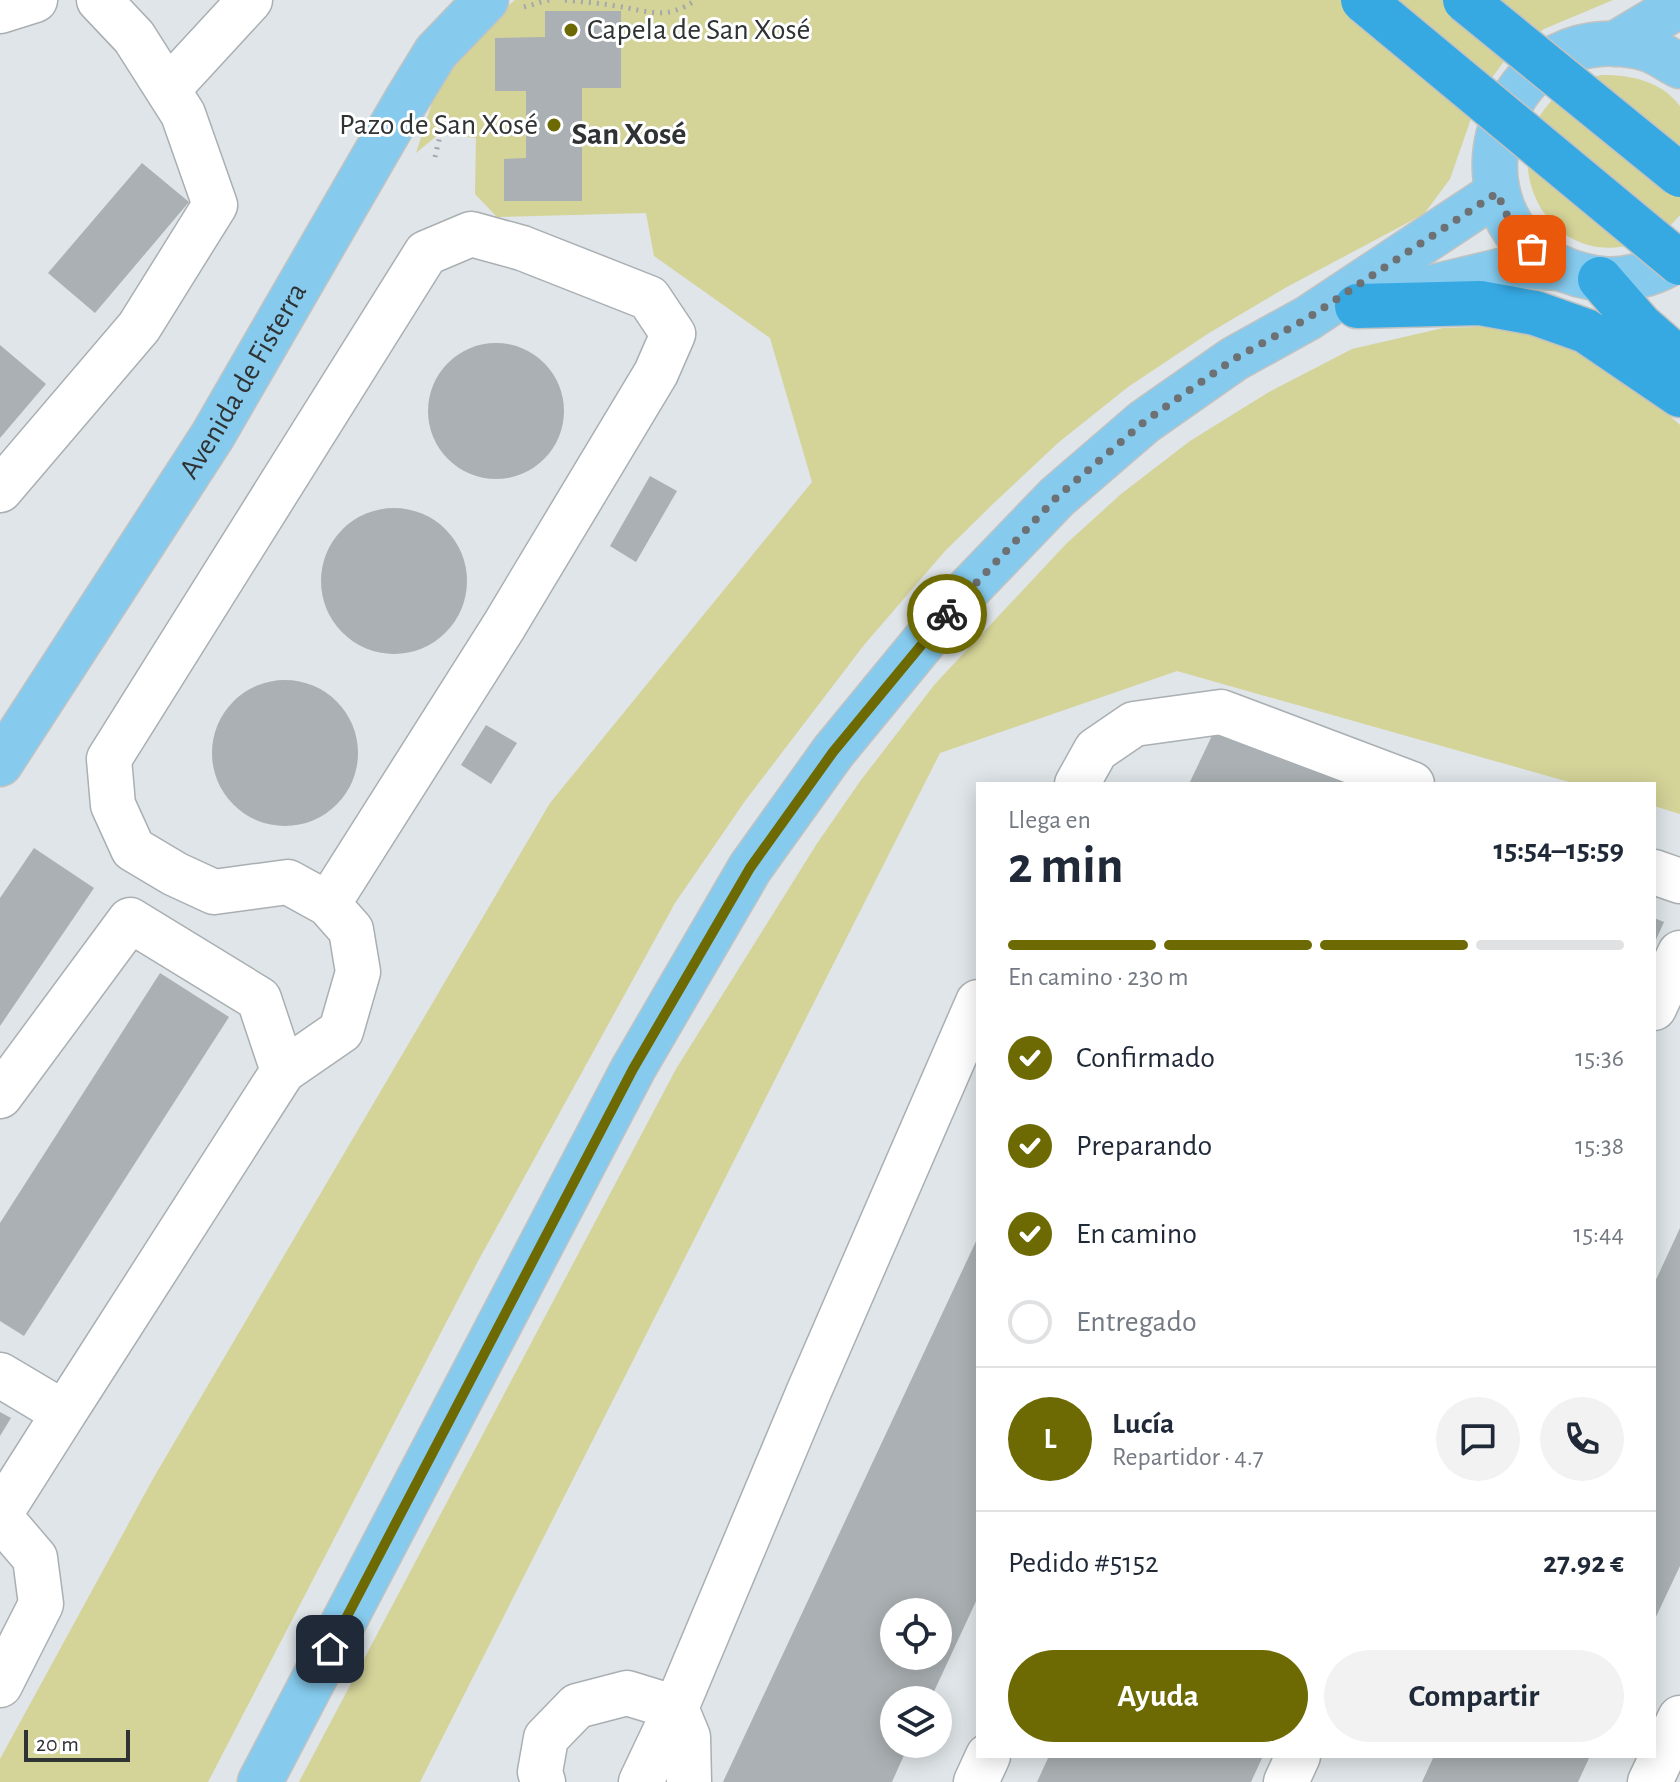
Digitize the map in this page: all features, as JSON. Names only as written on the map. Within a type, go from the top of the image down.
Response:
[{"type":"highway","points":[[1363,0],[1680,263]]},
{"type":"highway","points":[[1465,0],[1680,175]]},
{"type":"highway","points":[[1580,273],[1680,360]]},
{"type":"highway","points":[[1357,306],[1480,303],[1535,313],[1586,331],[1680,395]]},
{"type":"main road","name":"Avenida de Fisterra","points":[[0,764],[213,435],[436,52],[486,0]]},
{"type":"main road","points":[[1615,44],[1680,5]]},
{"type":"main road","points":[[1580,273],[1532,249],[1511,224],[1497,193],[1493,157],[1500,121],[1518,89],[1545,64],[1579,48],[1615,44],[1650,50],[1680,66]]},
{"type":"main road","points":[[260,1782],[633,1069],[750,868],[824,764],[957,601],[1057,497],[1156,413],[1234,359],[1308,318],[1497,193]]},
{"type":"main road","points":[[1308,318],[1521,266],[1638,276],[1673,262],[1680,256]]},
{"type":"lane","points":[[0,11],[35,0]]},
{"type":"lane","points":[[0,490],[139,327],[215,205],[183,114],[134,37],[99,0]]},
{"type":"lane","points":[[168,89],[250,0]]},
{"type":"lane","points":[[0,1685],[41,1604],[35,1558],[0,1516],[283,1071],[341,1031],[358,972],[351,930],[328,904],[288,882],[214,892],[133,849],[113,805],[109,759],[426,253],[471,234],[522,248],[649,298],[673,334],[656,373],[512,613],[328,904]]},
{"type":"lane","points":[[1078,782],[1096,750],[1134,724],[1221,712],[1407,782]]},
{"type":"lane","points":[[1656,873],[1680,881]]},
{"type":"lane","points":[[0,1096],[130,920],[259,999],[283,1071]]},
{"type":"lane","points":[[1656,1004],[1680,953]]},
{"type":"lane","points":[[641,1782],[676,1708],[976,1007]]},
{"type":"lane","points":[[0,1375],[64,1413]]},
{"type":"lane","points":[[543,1782],[540,1772],[546,1738],[577,1706],[627,1693],[676,1708]]},
{"type":"lane","points":[[676,1708],[688,1737],[689,1782]]},
{"type":"lane","points":[[1650,1782],[1680,1718]]},
{"type":"lane","points":[[976,1782],[987,1758]]},
{"type":"lane","points":[[1286,1782],[1297,1758]]},
{"type":"path","points":[[565,0],[617,6],[657,15],[686,7],[696,0]]},
{"type":"shaded area","points":[[515,0],[1613,0],[1544,29],[1510,53],[1491,79],[1473,113],[1450,179],[1424,214],[1285,288],[1209,333],[1128,387],[1059,442],[995,502],[945,551],[864,645],[745,801],[675,903],[477,1263],[208,1782],[0,1782],[0,1759],[154,1477],[550,803],[812,482],[770,338],[654,256],[646,213],[497,217],[475,194],[476,138],[439,134],[416,153],[436,90],[473,36]]},
{"type":"shaded area","points":[[1602,75],[1645,81],[1664,91],[1680,106],[1680,215],[1648,239],[1634,244],[1600,247],[1572,238],[1549,220],[1534,194],[1528,165],[1531,135],[1546,107],[1573,84]]},
{"type":"shaded area","points":[[1511,326],[1610,363],[1680,425],[1680,814],[1656,807],[1656,782],[1569,782],[1177,671],[940,753],[420,1782],[299,1782],[676,1069],[816,845],[861,780],[935,684],[1066,544],[1121,494],[1190,441],[1269,392],[1352,349],[1443,328]]},
{"type":"building","name":"Pazo de San Xosé","points":[[545,11],[621,11],[621,88],[582,88],[582,201],[504,201],[504,159],[526,158],[526,91],[495,91],[495,38],[545,37]]},
{"type":"building","points":[[142,163],[189,202],[95,313],[48,273]]},
{"type":"building","points":[[496,343],[522,348],[544,363],[559,385],[564,411],[559,437],[544,459],[522,474],[496,479],[470,474],[448,459],[433,437],[428,411],[433,385],[448,363],[470,348]]},
{"type":"building","points":[[0,345],[46,384],[0,438]]},
{"type":"building","points":[[650,476],[677,491],[636,562],[610,546]]},
{"type":"building","points":[[394,508],[422,514],[445,530],[461,553],[467,581],[461,609],[445,632],[422,648],[394,654],[366,648],[343,632],[327,609],[321,581],[327,553],[343,530],[366,514]]},
{"type":"building","points":[[285,680],[313,685],[337,701],[353,725],[358,753],[353,781],[337,805],[313,821],[285,826],[257,821],[233,805],[217,781],[212,753],[217,725],[233,701],[257,685]]},
{"type":"building","points":[[1218,723],[1342,782],[1190,782]]},
{"type":"building","points":[[486,725],[517,743],[491,784],[461,765]]},
{"type":"building","points":[[34,848],[94,888],[0,1026],[0,898]]},
{"type":"building","points":[[1656,919],[1664,922],[1656,940]]},
{"type":"building","points":[[160,973],[229,1017],[24,1336],[0,1321],[0,1223]]},
{"type":"building","points":[[1680,1228],[1680,1566],[1656,1617],[1656,1280]]},
{"type":"building","points":[[976,1241],[976,1601],[952,1653],[952,1598],[880,1598],[880,1670],[944,1670],[937,1686],[880,1686],[880,1758],[903,1758],[892,1782],[723,1782]]},
{"type":"building","points":[[0,1412],[11,1418],[0,1436]]},
{"type":"building","points":[[1048,1758],[1262,1758],[1251,1782],[1037,1782]]},
{"type":"building","points":[[1433,1758],[1589,1758],[1578,1782],[1422,1782]]},
{"type":"way so far","points":[[947,614],[1057,497],[1144,422],[1234,359],[1308,318],[1497,193],[1511,224],[1532,249]]},
{"type":"place","name":"Capela de San Xosé","points":[[571,30]]},
{"type":"place","name":"Pazo de San Xosé","points":[[554,125]]},
{"type":"district","name":"San Xosé","points":[[629,134]]},
{"type":"route","points":[[330,1649],[633,1069],[750,868],[833,752],[947,614]]}]
